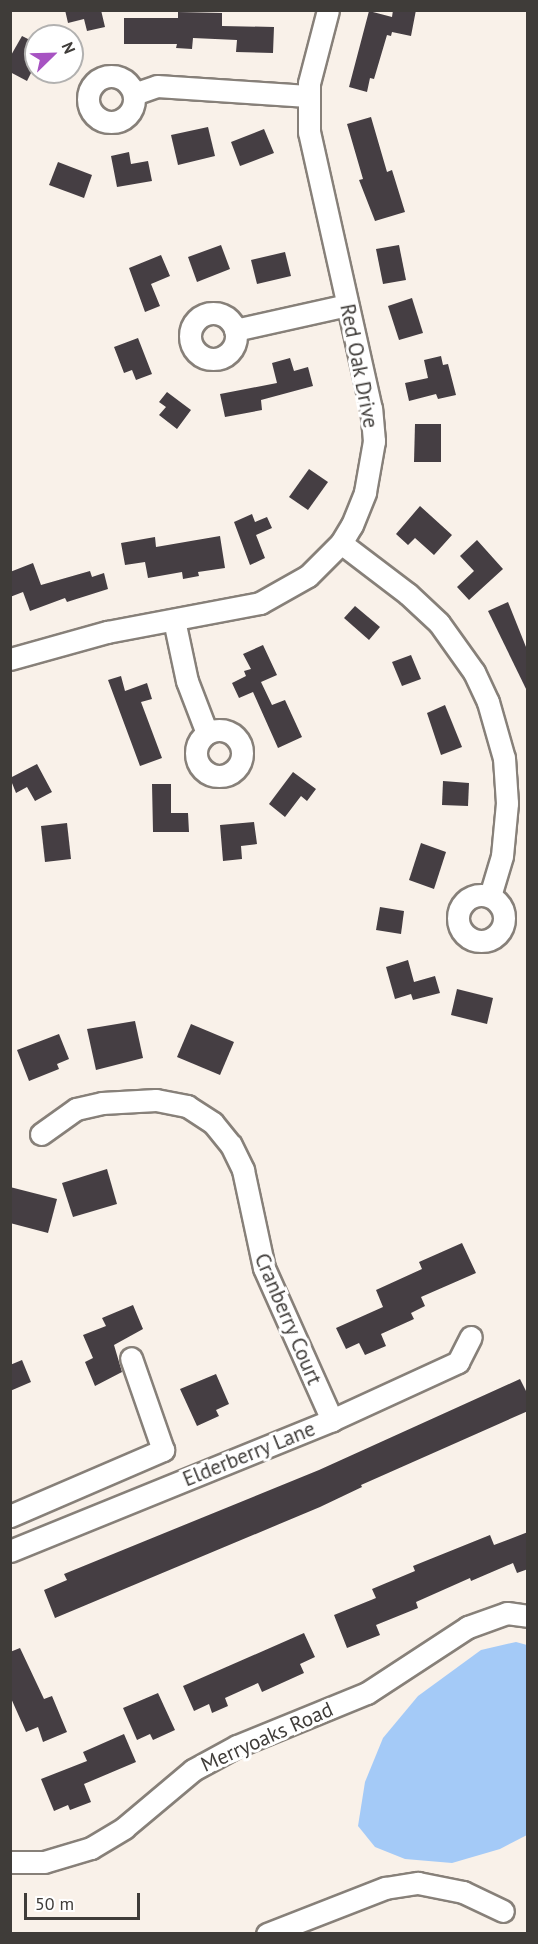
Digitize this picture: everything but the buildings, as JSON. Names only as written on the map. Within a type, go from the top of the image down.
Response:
[{"type":"street","name":"Red Oak Drive","points":[[10,659],[86,637],[242,608],[278,596],[308,576],[340,543],[366,492],[374,441],[371,409],[310,139],[308,96],[328,10]]},
{"type":"street","points":[[134,94],[157,86],[308,96]]},
{"type":"street","points":[[236,330],[347,305]]},
{"type":"street","points":[[340,543],[408,594],[439,623],[474,672],[488,702],[504,758],[507,803],[502,856],[490,896]]},
{"type":"street","points":[[174,620],[187,681],[207,733]]},
{"type":"street","name":"Cranberry Court","points":[[41,1134],[76,1109],[102,1103],[156,1100],[187,1106],[213,1123],[231,1145],[243,1170],[264,1268],[332,1420]]},
{"type":"street","name":"Elderberry Lane","points":[[10,1551],[332,1420],[458,1362],[471,1337]]},
{"type":"street","points":[[10,1516],[163,1450],[131,1358]]},
{"type":"street","name":"Merryoaks Road","points":[[11,1862],[44,1862],[91,1848],[124,1828],[193,1770],[237,1746],[366,1693],[468,1628],[507,1613],[528,1616]]},
{"type":"street","points":[[267,1934],[386,1888],[418,1883],[463,1892],[503,1911]]},
{"type":"water","points":[[516,1642],[527,1645],[527,1835],[500,1849],[452,1863],[405,1859],[375,1847],[358,1826],[365,1782],[383,1738],[418,1696],[481,1650]]}]
